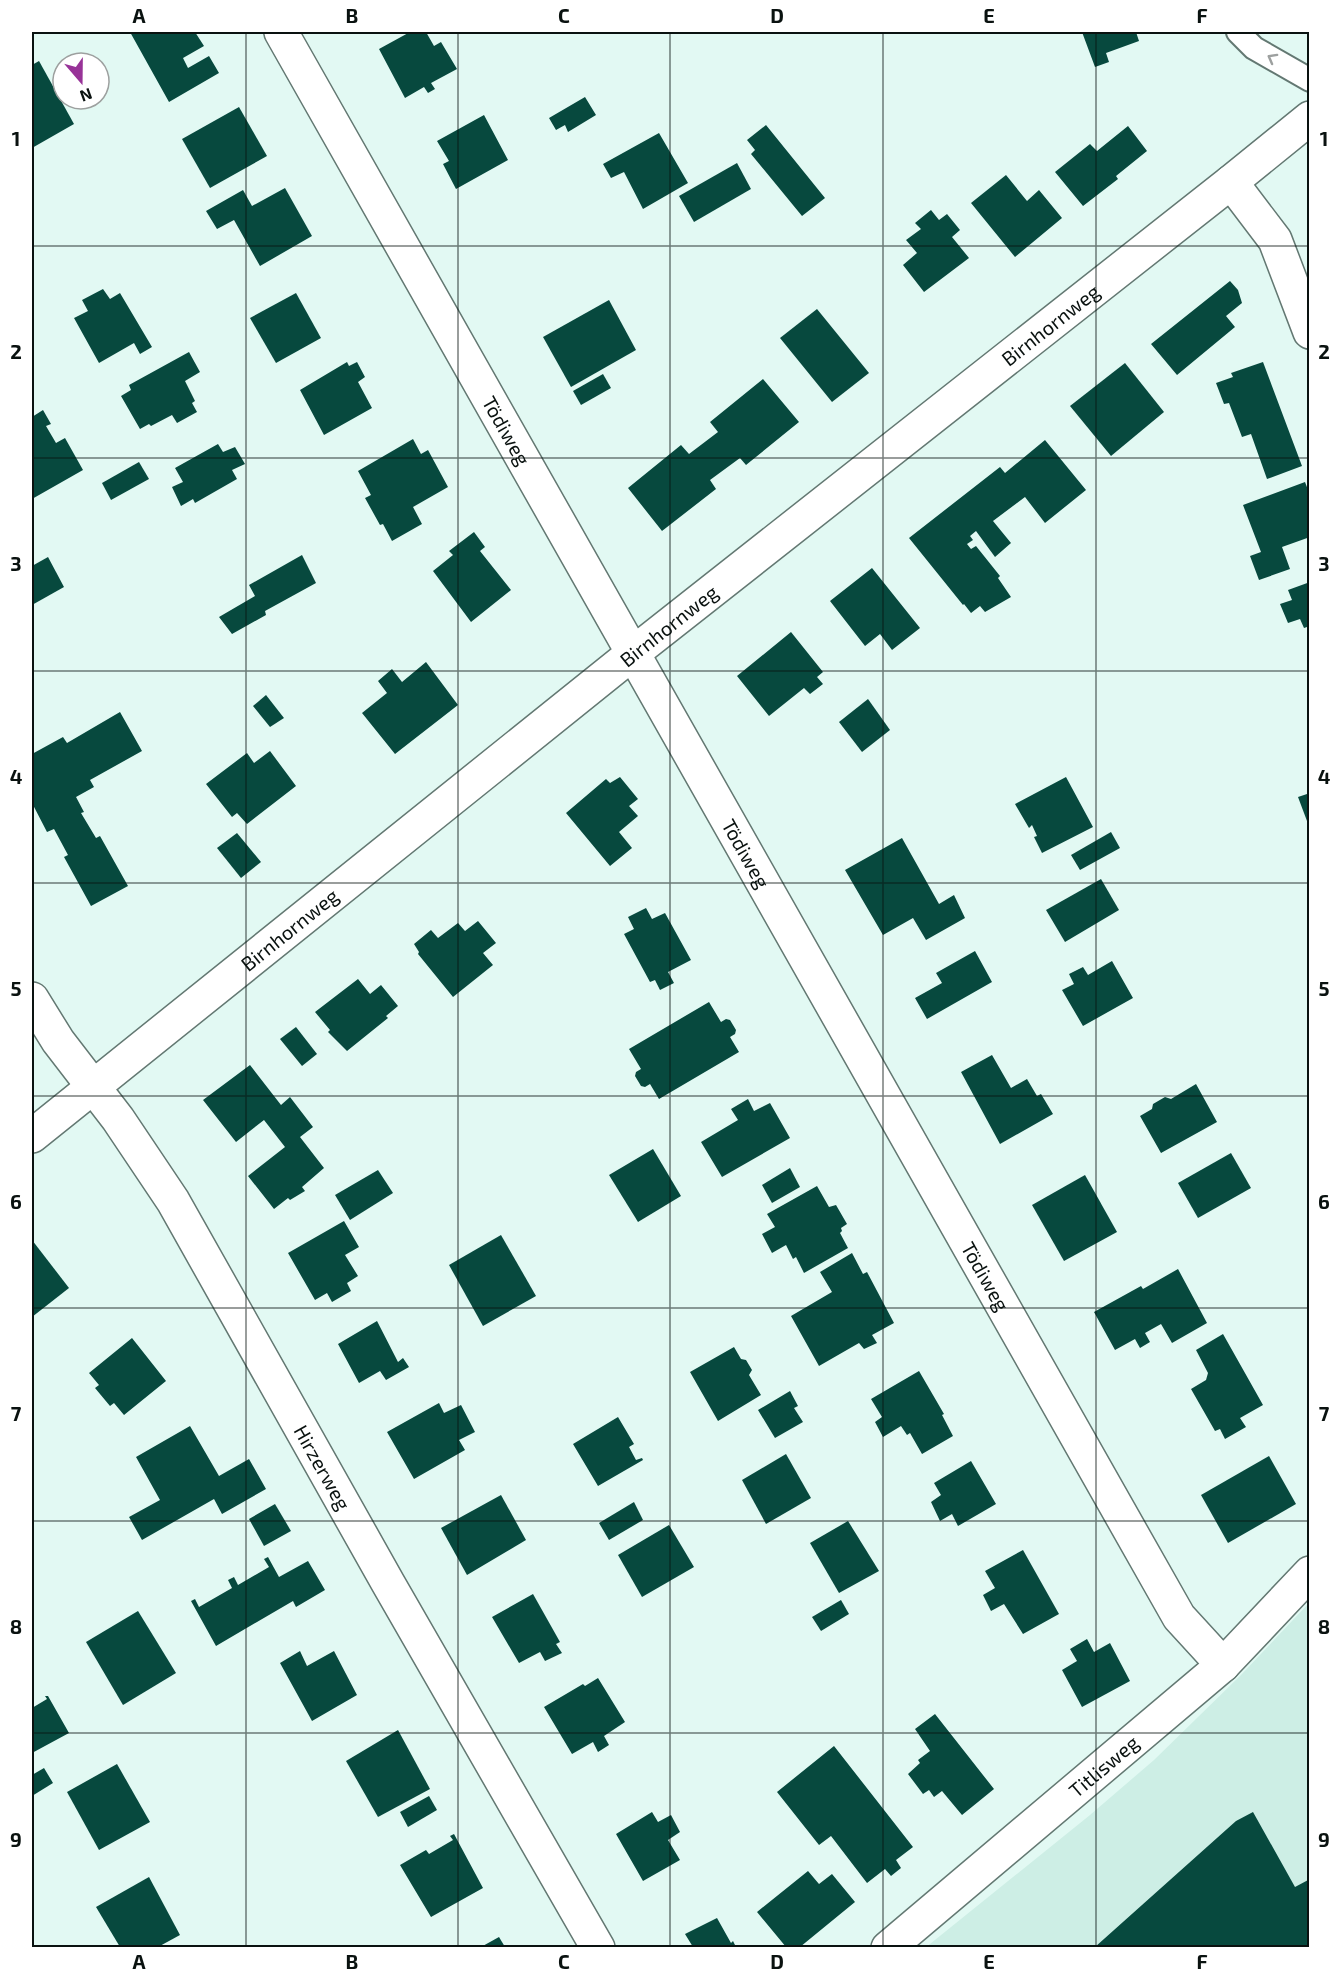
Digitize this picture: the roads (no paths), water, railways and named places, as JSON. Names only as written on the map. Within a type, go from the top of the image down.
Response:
[{"type":"street","name":"Tödiweg","points":[[281,32],[1179,1617],[1223,1665]]},
{"type":"street","name":"Birnhornweg","points":[[32,1136],[632,654],[1310,118]]},
{"type":"street","points":[[1231,182],[1275,240],[1310,332]]},
{"type":"street","name":"Hirzerweg","points":[[32,999],[58,1041],[118,1119],[170,1196],[597,1947]]},
{"type":"street","name":"Titlisweg","points":[[888,1947],[1223,1665],[1310,1573]]},
{"type":"lane","points":[[1238,32],[1254,48],[1310,80]]}]
